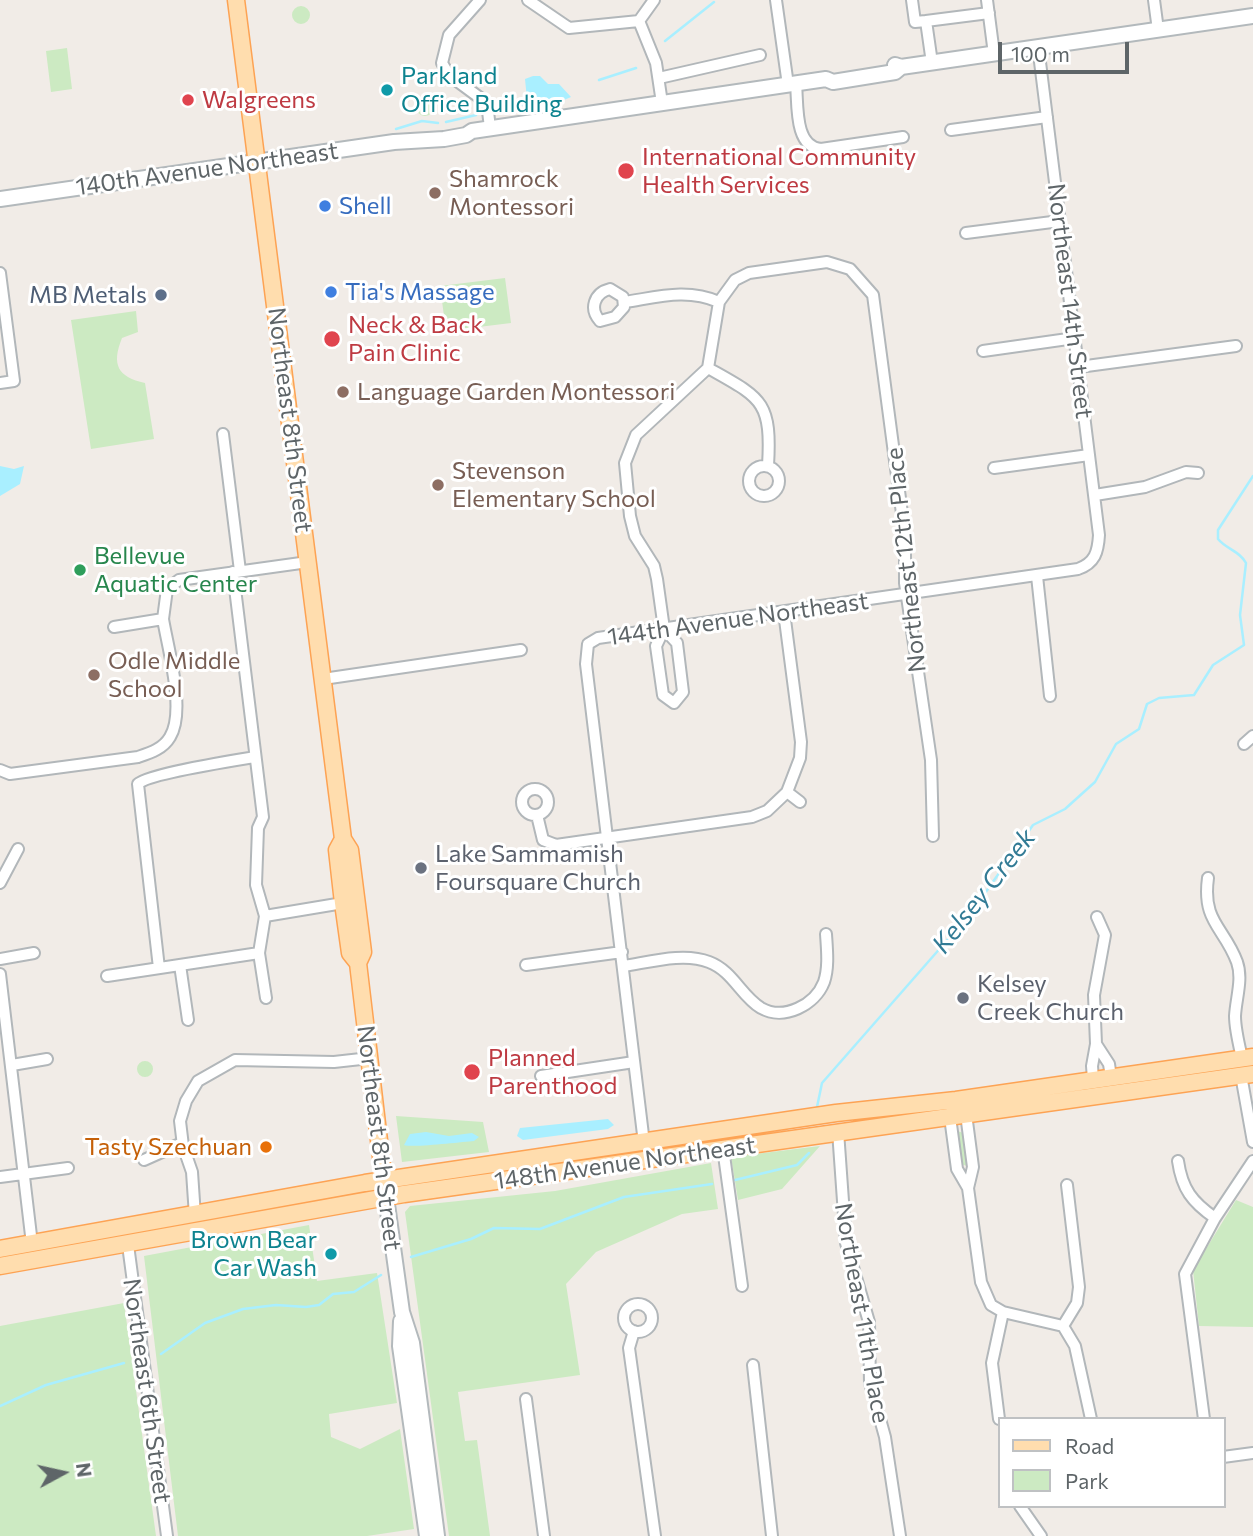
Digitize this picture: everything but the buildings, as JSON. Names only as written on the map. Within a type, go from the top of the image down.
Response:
[{"type":"main road","name":"Northeast 8th Street","points":[[236,0],[342,839],[337,850],[343,902],[350,953],[358,963],[385,1189],[402,1312],[412,1343],[437,1536]]},
{"type":"main road","name":"140th Avenue Northeast","points":[[0,199],[415,139],[423,142],[490,128],[826,79],[832,74],[850,71],[932,63],[1253,16]]},
{"type":"main road","name":"Northeast 8th Street","points":[[342,839],[351,850],[363,952],[358,963]]},
{"type":"main road","name":"148th Avenue Northeast","points":[[0,1266],[187,1234],[385,1189],[604,1149],[836,1113],[957,1100],[1093,1079],[1111,1085],[1148,1072],[1247,1058]]},
{"type":"main road","name":"148th Avenue Northeast","points":[[0,1249],[220,1211],[385,1189],[568,1173],[951,1116],[1111,1085],[1247,1074]]},
{"type":"main road","points":[[951,1116],[929,1114],[931,1109],[957,1100]]},
{"type":"main road","points":[[568,1173],[561,1170],[563,1161],[604,1149]]},
{"type":"main road","points":[[187,1234],[217,1223],[220,1211]]},
{"type":"main road","name":"Northeast 8th Street","points":[[402,1312],[400,1346],[427,1536]]},
{"type":"street","points":[[480,0],[449,35],[442,63],[449,75],[487,103],[490,128]]},
{"type":"street","points":[[528,0],[569,28],[639,21],[654,0]]},
{"type":"street","points":[[776,0],[803,138],[808,145],[821,149],[903,137]]},
{"type":"street","points":[[912,0],[915,22],[989,13]]},
{"type":"street","points":[[987,0],[994,54]]},
{"type":"street","points":[[1154,0],[1158,30]]},
{"type":"street","points":[[639,21],[653,50],[662,103]]},
{"type":"street","points":[[926,21],[932,63]]},
{"type":"street","name":"Northeast 14th Street","points":[[1041,47],[1047,117],[1095,495],[1099,535],[1096,555]]},
{"type":"street","points":[[659,78],[760,55]]},
{"type":"street","points":[[951,130],[1047,117]]},
{"type":"street","points":[[966,233],[1060,221]]},
{"type":"street","name":"Northeast 12th Place","points":[[719,302],[735,280],[749,273],[827,262],[850,269],[868,286],[877,309],[905,536],[906,595],[931,760],[933,836]]},
{"type":"street","points":[[0,273],[14,381],[0,383]]},
{"type":"street","points":[[625,302],[683,293],[701,294],[719,302],[708,368],[636,435],[625,463],[630,516],[635,536],[654,566],[664,629],[677,643],[683,692],[674,703],[663,695],[656,646],[664,629]]},
{"type":"street","points":[[983,351],[1075,338]]},
{"type":"street","points":[[1079,367],[1236,346]]},
{"type":"street","points":[[708,368],[758,399],[764,408],[768,466]]},
{"type":"street","points":[[223,434],[263,817],[258,828],[256,885],[265,916],[259,953],[266,998]]},
{"type":"street","points":[[994,468],[1089,455]]},
{"type":"street","points":[[1095,495],[1144,487],[1186,472],[1198,473]]},
{"type":"street","name":"144th Avenue Northeast","points":[[609,838],[586,649],[592,640],[1037,576],[1087,566],[1096,555]]},
{"type":"street","points":[[0,770],[10,774],[138,757],[158,749],[169,739],[177,712],[163,619],[167,589],[173,582],[308,562]]},
{"type":"street","points":[[1037,576],[1050,696]]},
{"type":"street","points":[[537,815],[539,831],[549,844],[752,817],[767,811],[787,792],[800,758],[801,742],[784,612]]},
{"type":"street","points":[[114,627],[163,619]]},
{"type":"street","points":[[323,680],[521,650]]},
{"type":"street","points":[[159,968],[137,790],[142,779],[196,769],[207,763],[255,757]]},
{"type":"street","points":[[787,792],[800,802]]},
{"type":"street","points":[[609,838],[644,1143]]},
{"type":"street","points":[[0,883],[18,849]]},
{"type":"street","points":[[1208,878],[1206,893],[1212,918],[1238,964],[1240,982],[1235,1017],[1247,1058]]},
{"type":"street","points":[[265,916],[343,902]]},
{"type":"street","points":[[1093,1079],[1092,1066],[1096,1044],[1094,995],[1105,935],[1097,917]]},
{"type":"street","points":[[624,966],[687,958],[710,962],[731,976],[763,1009],[787,1012],[806,1004],[823,983],[828,954],[826,934]]},
{"type":"street","points":[[526,965],[622,952]]},
{"type":"street","points":[[0,959],[34,953]]},
{"type":"street","points":[[107,976],[259,953]]},
{"type":"street","points":[[180,965],[188,1020]]},
{"type":"street","points":[[0,974],[32,1244]]},
{"type":"street","points":[[1096,1044],[1109,1064],[1111,1085]]},
{"type":"street","points":[[195,1216],[192,1172],[183,1143],[180,1121],[186,1101],[198,1082],[235,1060],[334,1062],[370,1058]]},
{"type":"street","points":[[12,1065],[47,1059]]},
{"type":"street","points":[[541,1076],[634,1062]]},
{"type":"street","points":[[1247,1074],[1253,1142]]},
{"type":"street","points":[[951,1116],[957,1168],[968,1188]]},
{"type":"street","points":[[951,1116],[972,1167],[968,1188],[981,1282],[991,1305],[1003,1312],[1063,1326],[1075,1346],[1091,1417]]},
{"type":"street","name":"Northeast 11th Place","points":[[838,1131],[846,1243],[869,1322],[870,1383],[885,1437],[900,1536]]},
{"type":"street","points":[[144,1160],[183,1143]]},
{"type":"street","points":[[723,1148],[742,1286]]},
{"type":"street","points":[[1178,1161],[1180,1179],[1188,1196],[1215,1217]]},
{"type":"street","points":[[1203,1417],[1185,1274],[1215,1217],[1253,1161]]},
{"type":"street","points":[[0,1177],[68,1168]]},
{"type":"street","points":[[1063,1326],[1077,1303],[1079,1287],[1067,1185]]},
{"type":"street","name":"Northeast 6th Street","points":[[128,1245],[167,1536]]},
{"type":"street","points":[[999,1417],[992,1363],[1003,1312]]},
{"type":"street","points":[[634,1331],[629,1348],[655,1536]]},
{"type":"street","points":[[752,1364],[772,1536]]},
{"type":"street","points":[[526,1399],[544,1536]]},
{"type":"street","points":[[1225,1457],[1253,1453]]},
{"type":"street","points":[[1021,1508],[1041,1536]]},
{"type":"green space","points":[[301,6],[307,9],[310,15],[307,21],[301,24],[295,21],[292,15],[295,9]]},
{"type":"green space","points":[[67,48],[72,89],[51,92],[46,51]]},
{"type":"green space","points":[[425,98],[431,101],[434,107],[431,113],[425,116],[419,113],[416,107],[419,101]]},
{"type":"green space","points":[[505,278],[511,323],[446,331],[440,286]]},
{"type":"green space","points":[[136,311],[138,332],[122,338],[117,363],[128,377],[145,383],[154,439],[91,449],[71,320]]},
{"type":"green space","points":[[145,1061],[151,1063],[151,1075],[145,1077],[139,1075],[137,1069],[139,1063]]},
{"type":"green space","points":[[396,1116],[483,1122],[489,1152],[402,1162]]},
{"type":"green space","points":[[958,1131],[965,1134],[967,1166],[961,1164]]},
{"type":"green space","points":[[820,1146],[782,1189],[738,1200],[731,1157]]},
{"type":"green space","points":[[711,1163],[718,1209],[682,1214],[596,1252],[566,1284],[580,1375],[458,1392],[465,1441],[477,1440],[490,1536],[449,1536],[405,1212],[410,1206],[555,1191]]},
{"type":"green space","points":[[1236,1200],[1253,1207],[1253,1327],[1199,1326],[1193,1270]]},
{"type":"green space","points":[[309,1225],[317,1281],[377,1273],[397,1403],[329,1414],[331,1437],[360,1449],[400,1429],[414,1529],[367,1536],[178,1536],[144,1256]]},
{"type":"green space","points":[[124,1303],[156,1536],[0,1536],[0,1326]]},
{"type":"water","points":[[540,76],[548,84],[559,84],[571,97],[557,103],[546,98],[532,104],[527,99],[525,79]]},
{"type":"water","points":[[0,466],[14,469],[24,466],[20,484],[0,496]]},
{"type":"water","points":[[608,1119],[614,1125],[608,1129],[523,1140],[517,1136],[520,1128]]},
{"type":"water","points":[[426,1132],[449,1136],[472,1133],[479,1137],[474,1141],[404,1145],[410,1134]]},
{"type":"waterway","points":[[665,41],[714,2]]},
{"type":"waterway","points":[[599,80],[636,68]]},
{"type":"waterway","points":[[503,110],[511,110],[531,100]]},
{"type":"waterway","points":[[446,122],[476,115]]},
{"type":"waterway","points":[[396,129],[422,121],[438,123]]},
{"type":"waterway","name":"Kelsey Creek","points":[[817,1107],[822,1083],[971,913],[1033,825],[1065,809],[1095,782],[1116,744],[1139,729],[1147,704],[1159,698],[1194,695],[1213,665],[1244,645],[1240,615],[1246,563],[1218,539],[1218,530],[1253,476]]},
{"type":"waterway","name":"Kelsey Creek","points":[[735,1180],[797,1165],[809,1153]]},
{"type":"waterway","name":"Kelsey Creek","points":[[411,1257],[471,1239],[494,1228],[540,1229],[624,1197],[712,1184]]},
{"type":"waterway","name":"Kelsey Creek","points":[[161,1354],[205,1323],[243,1309],[276,1305],[319,1305],[333,1294],[354,1292],[381,1275]]},
{"type":"waterway","name":"Kelsey Creek","points":[[0,1406],[46,1385],[124,1363]]},
{"type":"place","name":"Parkland Office Building","points":[[387,90]]},
{"type":"place","name":"Walgreens","points":[[188,100]]},
{"type":"place","name":"International Community Health Services","points":[[626,171]]},
{"type":"place","name":"Shamrock Montessori","points":[[435,193]]},
{"type":"place","name":"Shell","points":[[325,206]]},
{"type":"place","name":"Tia's Massage","points":[[331,292]]},
{"type":"place","name":"MB Metals","points":[[161,295]]},
{"type":"place","name":"Neck & Back Pain Clinic","points":[[332,339]]},
{"type":"place","name":"Language Garden Montessori","points":[[343,392]]},
{"type":"place","name":"Stevenson Elementary School","points":[[438,485]]},
{"type":"place","name":"Bellevue Aquatic Center","points":[[80,570]]},
{"type":"place","name":"Odle Middle School","points":[[94,675]]},
{"type":"place","name":"Lake Sammamish Foursquare Church","points":[[421,868]]},
{"type":"place","name":"Kelsey Creek Church","points":[[963,998]]},
{"type":"place","name":"Planned Parenthood","points":[[472,1072]]},
{"type":"place","name":"Tasty Szechuan","points":[[266,1147]]},
{"type":"place","name":"Brown Bear Car Wash","points":[[331,1254]]}]
